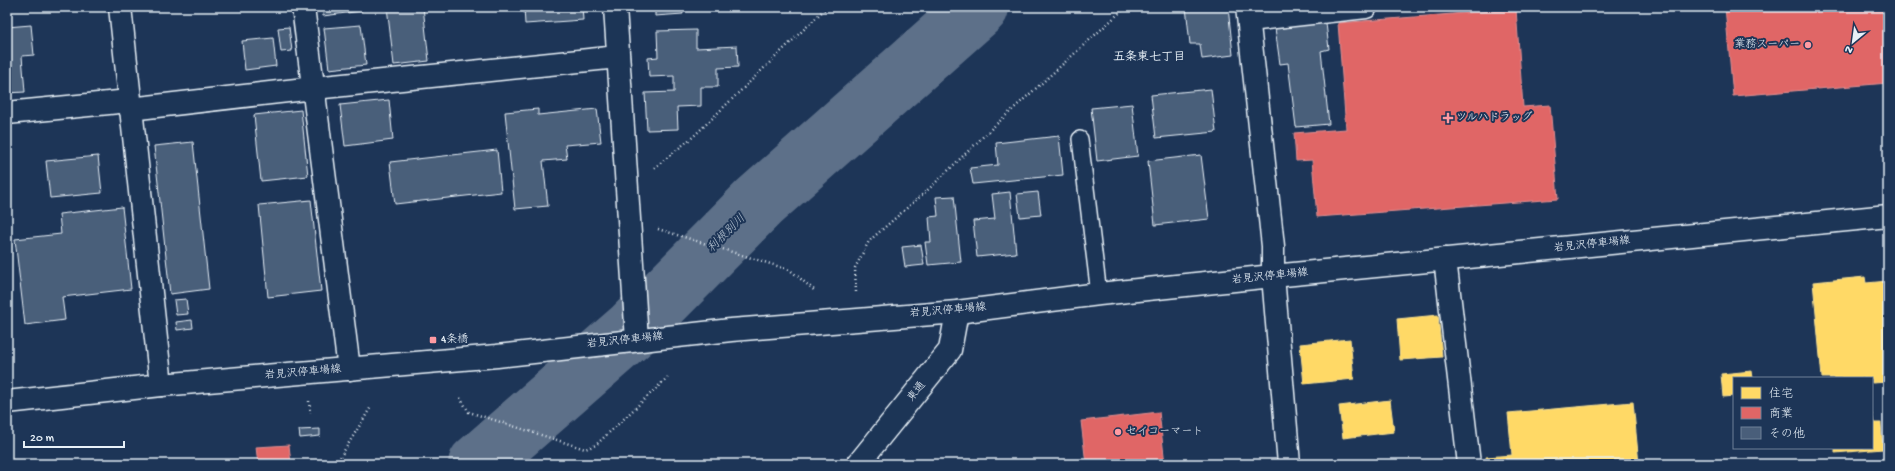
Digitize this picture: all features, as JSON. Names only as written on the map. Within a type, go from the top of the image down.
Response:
[{"type":"street","points":[[120,7],[161,385]]},
{"type":"street","points":[[303,7],[349,369]]},
{"type":"street","points":[[616,7],[637,340]]},
{"type":"street","points":[[1289,464],[1273,276],[1273,246],[1248,13],[1366,7]]},
{"type":"street","points":[[7,113],[130,105],[618,57]]},
{"type":"street","name":"岩見沢停車場線","points":[[7,402],[161,385],[497,356],[731,330],[957,312],[1099,294],[1273,276],[1888,216]]},
{"type":"street","points":[[1445,259],[1469,464]]},
{"type":"street","name":"東通","points":[[858,464],[950,350],[957,312]]},
{"type":"lane","points":[[1080,139],[1099,294]]},
{"type":"path","points":[[627,189],[694,136],[826,7]]},
{"type":"path","points":[[858,319],[855,268],[869,241],[931,187],[991,129],[1126,7]]},
{"type":"path","points":[[630,230],[651,227],[790,270],[814,290]]},
{"type":"path","points":[[460,398],[469,412],[585,449],[596,445],[668,377]]},
{"type":"path","points":[[336,464],[371,406]]},
{"type":"building: 住宅","points":[[1865,277],[1866,283],[1888,281],[1888,382],[1873,383],[1873,377],[1822,377],[1813,282]]},
{"type":"building: 住宅","points":[[1438,315],[1442,357],[1400,360],[1397,319]]},
{"type":"building: 住宅","points":[[1350,339],[1354,379],[1304,384],[1300,344]]},
{"type":"building: 住宅","points":[[1752,371],[1753,377],[1733,377],[1733,396],[1723,397],[1721,374]]},
{"type":"building: 住宅","points":[[1390,400],[1394,432],[1343,438],[1339,406]]},
{"type":"building: 住宅","points":[[1633,402],[1639,464],[1487,464],[1486,457],[1512,455],[1508,413]]},
{"type":"building: 住宅","points":[[1873,418],[1874,423],[1881,423],[1883,449],[1835,453],[1835,449],[1873,449]]},
{"type":"building: 商業","name":"業務スーパー","points":[[1725,7],[1888,7],[1888,83],[1733,96]]},
{"type":"building: 商業","name":"ツルハドラッグ","points":[[1516,9],[1523,107],[1550,105],[1558,199],[1317,217],[1312,160],[1296,161],[1294,133],[1346,129],[1338,23]]},
{"type":"building: 商業","points":[[1159,412],[1165,464],[1086,464],[1081,421]]},
{"type":"building: 商業","points":[[289,445],[291,464],[258,464],[256,447]]},
{"type":"building: その他","points":[[322,7],[361,7],[362,11],[323,16]]},
{"type":"building: その他","points":[[387,7],[423,7],[429,61],[394,65]]},
{"type":"building: その他","points":[[524,7],[582,7],[583,20],[525,24]]},
{"type":"building: その他","points":[[655,7],[682,7],[683,14],[655,16]]},
{"type":"building: その他","points":[[1186,7],[1228,7],[1233,55],[1202,59],[1200,44],[1190,44]]},
{"type":"building: その他","points":[[1326,23],[1329,49],[1321,51],[1329,124],[1296,127],[1288,63],[1280,64],[1275,28]]},
{"type":"building: その他","points":[[31,25],[34,55],[22,56],[25,92],[7,93],[7,27]]},
{"type":"building: その他","points":[[361,25],[366,65],[329,69],[324,28]]},
{"type":"building: その他","points":[[289,27],[292,51],[281,52],[278,28]]},
{"type":"building: その他","points":[[696,30],[696,48],[737,46],[738,67],[718,68],[718,87],[701,87],[701,106],[677,107],[678,129],[647,130],[645,93],[674,92],[674,76],[649,77],[648,58],[658,57],[657,31]]},
{"type":"building: その他","points":[[273,38],[276,66],[245,70],[242,41]]},
{"type":"building: その他","points":[[1211,89],[1216,132],[1156,138],[1151,95]]},
{"type":"building: その他","points":[[389,100],[393,140],[345,146],[340,105]]},
{"type":"building: その他","points":[[1132,104],[1138,156],[1097,161],[1091,108]]},
{"type":"building: その他","points":[[538,109],[538,115],[597,109],[601,142],[565,145],[567,159],[543,161],[548,206],[515,209],[505,112]]},
{"type":"building: その他","points":[[301,110],[308,176],[261,181],[254,115]]},
{"type":"building: その他","points":[[1059,136],[1063,175],[973,184],[970,168],[998,165],[996,143]]},
{"type":"building: その他","points":[[193,142],[209,289],[170,294],[154,146]]},
{"type":"building: その他","points":[[497,150],[501,192],[395,204],[390,162]]},
{"type":"building: その他","points":[[1201,155],[1209,219],[1155,225],[1148,161]]},
{"type":"building: その他","points":[[98,156],[102,193],[50,198],[46,161]]},
{"type":"building: その他","points":[[1010,192],[1016,253],[977,257],[973,221],[995,219],[992,194]]},
{"type":"building: その他","points":[[1038,192],[1041,215],[1020,217],[1017,194]]},
{"type":"building: その他","points":[[954,196],[961,262],[928,265],[925,242],[931,242],[929,217],[938,216],[936,197]]},
{"type":"building: その他","points":[[311,200],[321,291],[268,297],[259,205]]},
{"type":"building: その他","points":[[122,207],[131,289],[62,297],[65,320],[25,325],[15,239],[61,234],[59,214]]},
{"type":"building: その他","points":[[921,245],[924,265],[905,267],[902,247]]},
{"type":"building: その他","points":[[186,299],[188,314],[176,315],[174,300]]},
{"type":"building: その他","points":[[192,320],[193,328],[177,330],[176,322]]},
{"type":"building: その他","points":[[320,429],[320,436],[300,438],[299,430]]},
{"type":"waterway","name":"利根別川","points":[[478,464],[634,328],[759,202],[979,7]]},
{"type":"place","name":"業務スーパー","points":[[1808,45]]},
{"type":"place","name":"ツルハドラッグ","points":[[1448,118]]},
{"type":"place","name":"4条橋","points":[[433,340]]},
{"type":"place","name":"セイコーマート","points":[[1118,432]]},
{"type":"district","name":"五条東七丁目","points":[[1149,58]]}]
